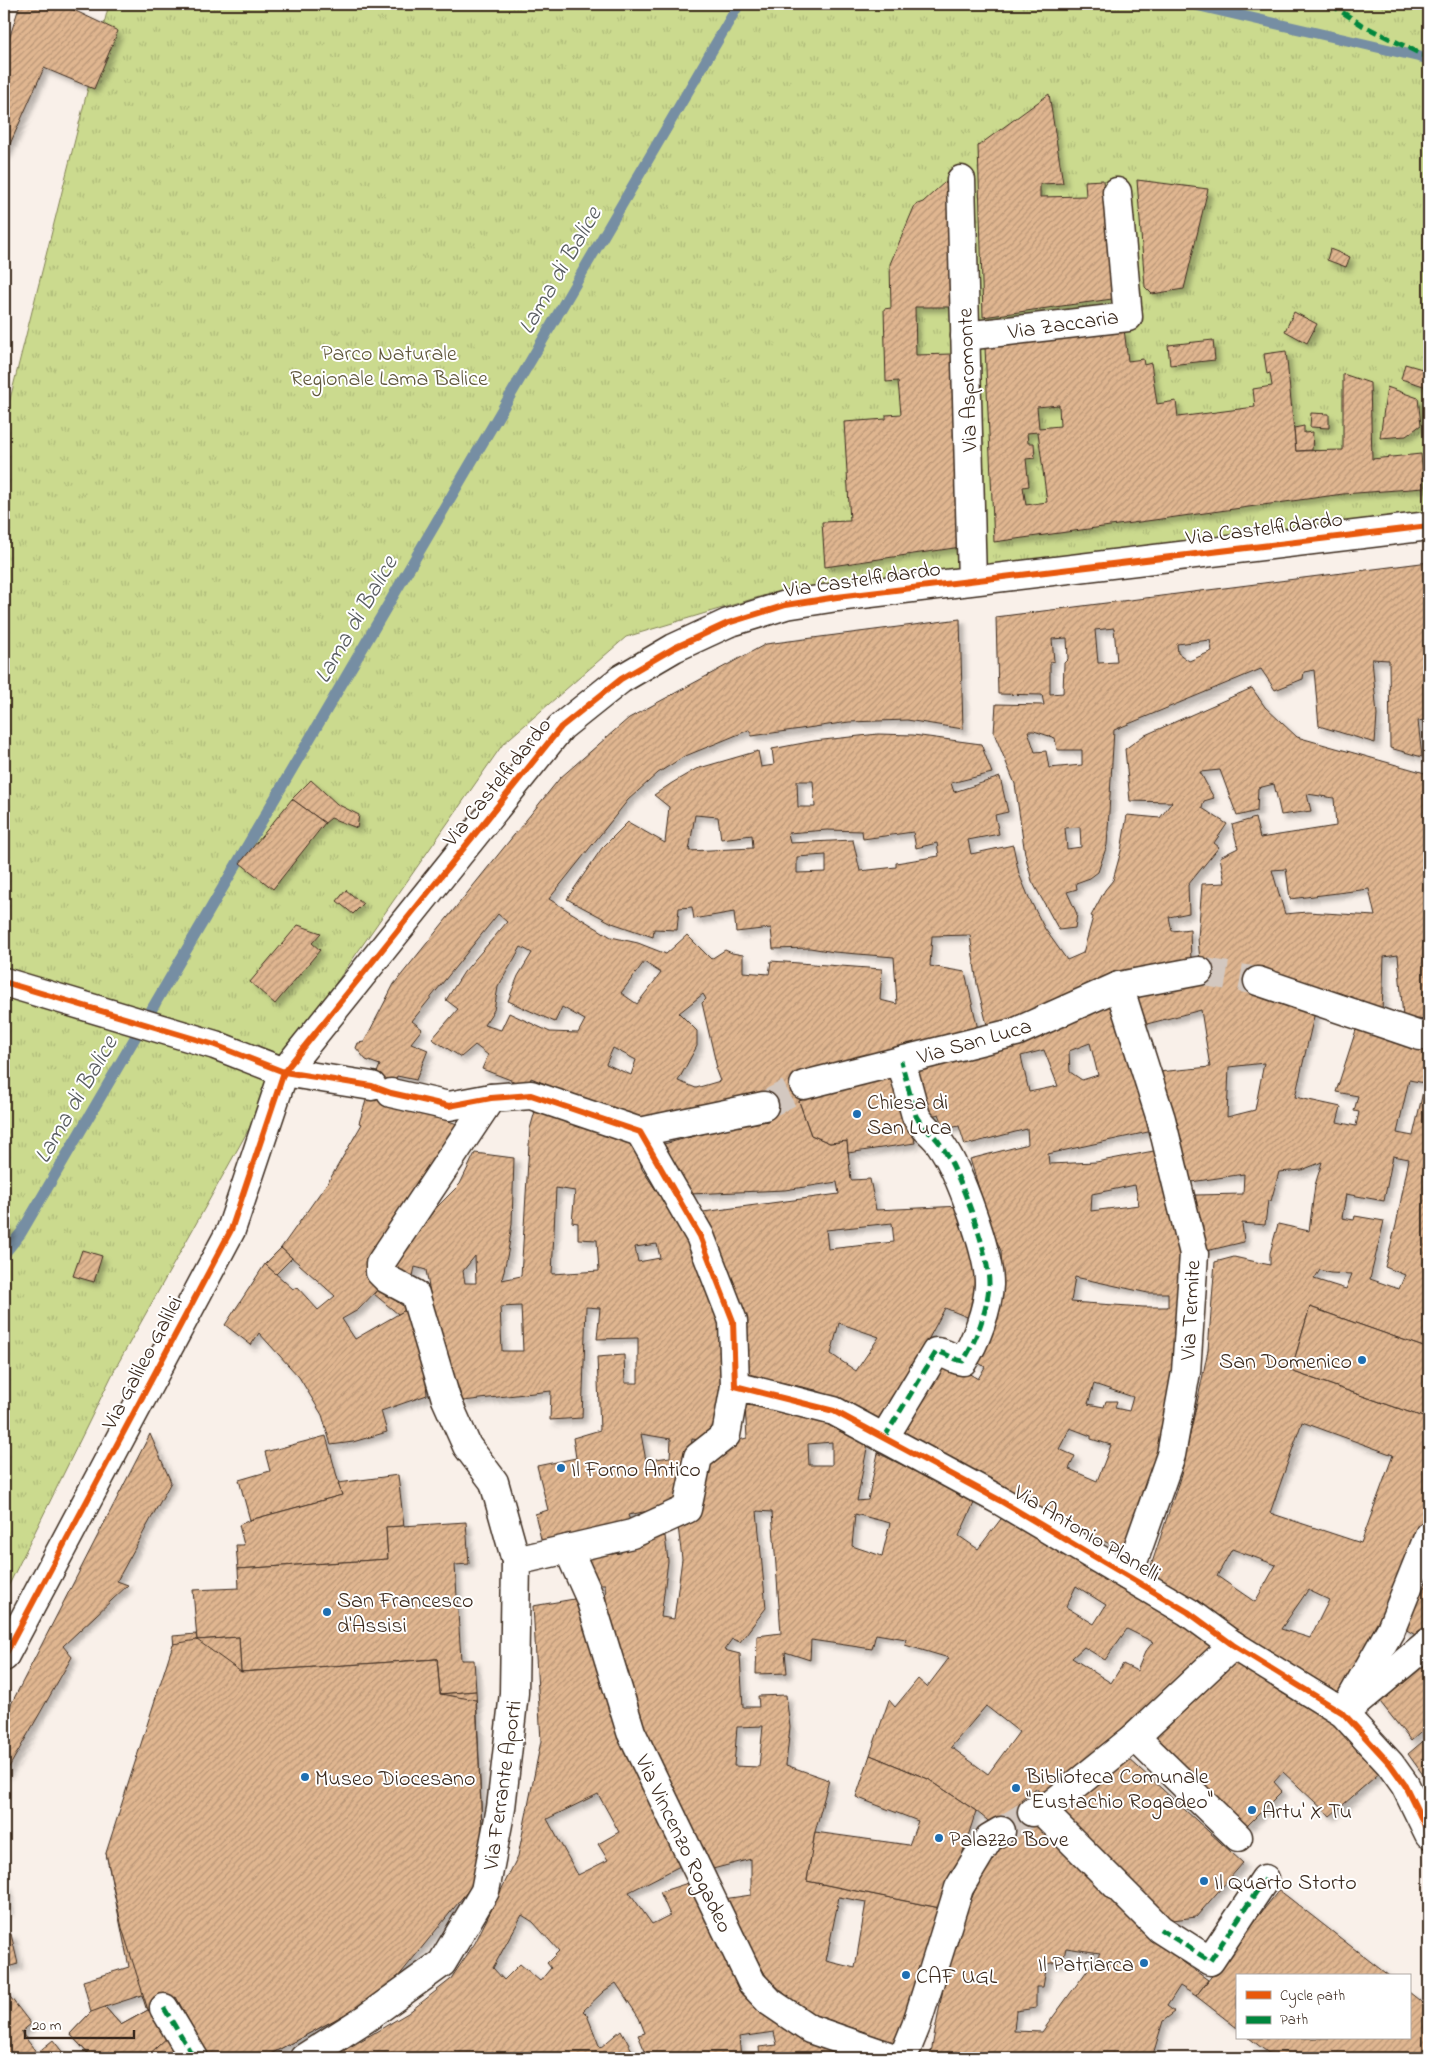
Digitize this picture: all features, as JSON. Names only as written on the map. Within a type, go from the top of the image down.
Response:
[{"type":"street","name":"Via Aspromonte","points":[[961,180],[972,580]]},
{"type":"street","name":"Via Zaccaria","points":[[965,336],[1128,317],[1117,192]]},
{"type":"street","name":"Via Castelfidardo","points":[[284,1072],[561,726],[621,679],[674,648],[728,623],[786,605],[972,580],[1429,526]]},
{"type":"street","name":"Via San Luca","points":[[804,1085],[1016,1032],[1119,986],[1199,971]]},
{"type":"street","points":[[1258,981],[1420,1036],[1429,1036]]},
{"type":"street","points":[[4,982],[215,1045],[284,1072],[382,1090],[449,1106],[491,1098],[531,1095],[640,1132],[764,1106]]},
{"type":"street","name":"Via Termite","points":[[1119,986],[1161,1119],[1194,1254],[1186,1372],[1171,1455],[1128,1576]]},
{"type":"street","points":[[884,1438],[936,1352],[942,1352],[956,1360],[963,1361],[969,1353],[987,1303],[989,1283],[984,1253],[973,1216],[953,1165],[942,1145],[931,1131],[920,1123],[916,1116],[902,1061]]},
{"type":"street","name":"Via Galileo Galilei","points":[[4,1657],[231,1230],[284,1072]]},
{"type":"street","name":"Via Ferrante Aporti","points":[[304,2058],[365,2019],[442,1963],[485,1891],[502,1808],[514,1693],[516,1561],[494,1482],[467,1446],[446,1399],[415,1294],[387,1279],[380,1272],[380,1264],[491,1098]]},
{"type":"street","points":[[516,1561],[632,1534],[687,1509],[698,1457],[726,1435],[735,1386],[733,1321],[700,1236],[640,1132]]},
{"type":"street","name":"Via Antonio Planelli","points":[[735,1386],[834,1411],[1000,1500],[1188,1612],[1233,1645],[1343,1713],[1390,1764],[1405,1785],[1429,1834]]},
{"type":"street","points":[[1343,1713],[1391,1629],[1429,1535]]},
{"type":"street","name":"Via Vincenzo Rogadeo","points":[[577,1546],[590,1598],[631,1732],[752,1983],[770,2002],[810,2029],[894,2058]]},
{"type":"street","points":[[1233,1645],[1135,1737],[1052,1804],[1036,1810],[1160,1929],[1210,1961],[1265,1879]]},
{"type":"street","points":[[1343,1713],[1425,1645]]},
{"type":"street","points":[[1135,1737],[1238,1837]]},
{"type":"street","points":[[903,2058],[916,2026],[959,1888],[989,1838],[1001,1831]]},
{"type":"street","points":[[164,2008],[194,2058]]},
{"type":"green space","name":"Parco Naturale Regionale Lama Balice","points":[[109,4],[1429,4],[1429,534],[779,591],[626,637],[503,744],[308,1023],[116,1367],[4,1595],[4,423]]},
{"type":"building","points":[[20,4],[61,4],[118,31],[94,89],[44,68],[6,153],[4,153],[4,55]]},
{"type":"building","points":[[1049,94],[1063,183],[1040,184],[1040,197],[1086,196],[1085,181],[1103,180],[1112,299],[983,317],[978,146]]},
{"type":"building","points":[[1137,180],[1208,189],[1184,289],[1152,294],[1145,287]]},
{"type":"building","points":[[945,182],[949,185],[953,307],[915,307],[916,355],[952,354],[961,547],[825,567],[822,522],[850,521],[844,422],[886,419],[886,415],[901,414],[898,381],[886,382],[884,309],[891,308],[890,264],[915,205],[923,202]]},
{"type":"building","points":[[1330,249],[1350,257],[1346,267],[1327,260]]},
{"type":"building","points":[[1294,312],[1317,324],[1307,343],[1285,331]]},
{"type":"building","points":[[1124,329],[1128,361],[1143,359],[1144,365],[1151,363],[1157,404],[1176,401],[1178,417],[1255,407],[1253,389],[1272,386],[1270,373],[1267,374],[1264,354],[1286,351],[1296,451],[1343,450],[1343,374],[1370,383],[1372,459],[1421,454],[1424,488],[1343,494],[994,542],[985,347]],"holes":[[[1059,405],[1060,426],[1039,428],[1037,407]],[[1038,432],[1047,502],[1026,505],[1023,487],[1029,486],[1026,459],[1035,458],[1034,443],[1028,443],[1027,433]]]},
{"type":"building","points":[[1213,340],[1215,360],[1170,365],[1168,345]]},
{"type":"building","points":[[1405,364],[1429,371],[1427,387],[1401,379]]},
{"type":"building","points":[[1387,387],[1418,398],[1421,425],[1406,436],[1380,438]]},
{"type":"building","points":[[1311,413],[1329,414],[1329,428],[1310,427]]},
{"type":"building","points":[[1304,426],[1304,433],[1313,432],[1312,450],[1296,451],[1294,428]]},
{"type":"building","points":[[1429,562],[1429,719],[1418,721],[1422,757],[1390,748],[1389,660],[1372,659],[1377,715],[1375,743],[1319,726],[1314,670],[1304,672],[1303,679],[1275,690],[1261,669],[1114,730],[1107,845],[1098,872],[1090,878],[1076,883],[1077,889],[1067,892],[1077,914],[1075,928],[1059,930],[1032,881],[1025,854],[1015,784],[994,733],[996,704],[1044,705],[1042,695],[998,694],[996,617]],"holes":[[[1114,628],[1117,662],[1098,663],[1095,630]],[[1067,638],[1068,659],[1064,663],[1063,693],[1050,694],[1050,662],[1054,661],[1052,639]],[[1210,640],[1212,651],[1189,661],[1178,653],[1177,644]],[[1028,731],[1034,731],[1055,738],[1057,750],[1082,750],[1082,765],[1049,768],[1046,751],[1035,752]],[[1080,827],[1081,847],[1067,849],[1065,828]]]},
{"type":"building","points":[[960,619],[963,729],[907,720],[849,722],[752,736],[749,730],[683,757],[658,773],[628,800],[549,899],[611,937],[638,943],[666,954],[687,935],[711,959],[725,950],[743,955],[743,972],[769,974],[771,961],[882,969],[880,1000],[897,1004],[894,957],[810,948],[773,949],[771,928],[736,932],[734,912],[694,919],[692,907],[679,908],[677,930],[654,929],[653,937],[612,923],[567,899],[602,848],[628,822],[665,843],[669,807],[654,795],[696,769],[758,751],[761,767],[774,765],[772,749],[814,741],[878,734],[913,735],[981,744],[992,773],[951,783],[954,792],[1000,777],[1008,812],[995,815],[999,834],[968,840],[971,854],[1013,845],[1019,874],[1030,900],[1045,929],[1067,960],[1083,953],[1093,917],[1091,916],[1105,890],[1113,880],[1121,851],[1127,815],[1160,818],[1172,802],[1130,801],[1125,749],[1143,736],[1252,688],[1265,707],[1297,737],[1425,773],[1429,816],[1429,1020],[1403,1018],[1398,955],[1384,957],[1382,1012],[1315,1012],[1295,1097],[1341,1107],[1337,1122],[1356,1126],[1359,1112],[1354,1111],[1358,1096],[1336,1092],[1356,1030],[1429,1049],[1429,1349],[1310,1307],[1291,1371],[1429,1419],[1429,1508],[1391,1605],[1341,1693],[1244,1641],[1148,1575],[1181,1475],[1200,1389],[1208,1350],[1215,1262],[1234,1257],[1270,1265],[1270,1253],[1278,1224],[1309,1231],[1315,1185],[1322,1162],[1302,1170],[1279,1172],[1271,1201],[1268,1200],[1265,1225],[1242,1223],[1244,1242],[1202,1252],[1195,1195],[1243,1194],[1244,1174],[1191,1182],[1158,1072],[1210,1067],[1201,1010],[1143,1025],[1133,988],[1200,962],[1198,938],[1202,884],[1225,883],[1220,857],[1238,848],[1232,825],[1255,818],[1260,838],[1336,826],[1334,798],[1307,794],[1311,811],[1281,815],[1274,784],[1258,788],[1257,811],[1237,816],[1220,770],[1200,772],[1214,798],[1204,801],[1202,808],[1227,824],[1214,843],[1219,847],[1188,885],[1189,913],[1169,917],[1172,931],[1190,929],[1191,962],[988,1029],[977,984],[970,935],[932,936],[930,966],[965,972],[979,1034],[799,1101],[811,1135],[830,1143],[847,1141],[851,1180],[870,1179],[876,1210],[962,1206],[984,1286],[972,1319],[945,1308],[883,1425],[816,1390],[742,1374],[748,1341],[742,1305],[703,1212],[839,1194],[837,1182],[785,1190],[689,1194],[664,1144],[717,1130],[768,1121],[761,1097],[657,1130],[531,1078],[529,1087],[482,1069],[488,1055],[475,1045],[461,1057],[432,1039],[458,1009],[446,1000],[464,972],[507,922],[498,914],[412,1021],[422,1029],[411,1043],[428,1050],[416,1080],[397,1076],[394,1087],[374,1080],[380,1065],[366,1060],[356,1048],[358,1043],[364,1042],[394,984],[560,778],[629,718],[766,644]],"holes":[[[797,781],[813,781],[815,807],[798,807]],[[695,815],[718,817],[721,839],[752,835],[753,848],[689,851]],[[827,830],[862,831],[863,839],[913,832],[916,848],[937,843],[939,856],[896,863],[896,867],[860,871],[853,840],[790,843],[788,833]],[[826,855],[826,872],[797,873],[797,857]],[[1286,869],[1290,899],[1369,889],[1375,916],[1307,912],[1285,914],[1272,870]],[[521,947],[532,953],[518,976],[508,1001],[555,1022],[562,1007],[585,1020],[578,1033],[550,1032],[509,1013],[501,1030],[484,1025],[494,1010],[498,987]],[[644,962],[661,973],[637,1004],[621,993]],[[703,994],[706,999],[702,1003],[717,1068],[715,1068],[720,1081],[696,1088],[678,1081],[697,1046],[697,1031],[679,1013]],[[613,1048],[636,1060],[631,1075],[606,1064]],[[1264,1063],[1255,1110],[1227,1117],[1229,1067]],[[1409,1080],[1425,1083],[1413,1136],[1397,1133]],[[1393,1156],[1409,1159],[1396,1225],[1385,1267],[1405,1275],[1399,1289],[1370,1279],[1384,1221],[1355,1216],[1354,1220],[1342,1218],[1346,1194],[1384,1201]],[[892,1223],[894,1242],[828,1249],[826,1230]],[[1320,1270],[1330,1273],[1352,1274],[1346,1289],[1314,1279]],[[839,1323],[879,1337],[856,1371],[831,1354]],[[1302,1422],[1393,1455],[1361,1543],[1270,1513]],[[1232,1549],[1276,1565],[1255,1602],[1217,1576]],[[1308,1590],[1329,1600],[1310,1638],[1281,1629]]]},
{"type":"building","points":[[311,780],[337,804],[359,815],[357,828],[331,818],[325,823],[292,799]]},
{"type":"building","points":[[292,799],[325,823],[273,889],[240,863]]},
{"type":"building","points":[[346,890],[363,904],[353,914],[337,901]]},
{"type":"building","points":[[298,925],[321,933],[312,943],[320,950],[275,1004],[250,982]]},
{"type":"building","points":[[1116,998],[1157,1130],[1048,1154],[1049,1164],[1096,1162],[1164,1149],[1189,1308],[1153,1501],[1131,1555],[897,1434],[943,1358],[978,1379],[985,1367],[974,1360],[1002,1276],[1001,1251],[991,1228],[970,1159],[1028,1144],[1027,1129],[965,1145],[959,1126],[945,1129],[939,1114],[927,1117],[914,1065]],"holes":[[[1090,1043],[1098,1075],[1082,1080],[1070,1072],[1069,1051]],[[1044,1050],[1058,1086],[1029,1092],[1021,1056]],[[1135,1185],[1139,1205],[1091,1211],[1092,1194]],[[1075,1277],[1148,1293],[1168,1293],[1168,1307],[1071,1302]],[[1094,1384],[1133,1397],[1129,1411],[1115,1408],[1117,1401],[1106,1401],[1104,1407],[1088,1404]],[[1070,1428],[1091,1436],[1091,1439],[1111,1445],[1097,1481],[1069,1469],[1075,1456],[1059,1449]]]},
{"type":"building","name":"Chiesa di San Luca","points":[[901,1069],[915,1143],[848,1153],[847,1141],[830,1143],[811,1135],[799,1101]]},
{"type":"building","points":[[369,1091],[388,1102],[464,1126],[396,1224],[366,1274],[379,1288],[358,1310],[342,1319],[355,1339],[407,1309],[423,1341],[427,1395],[381,1411],[387,1432],[353,1442],[331,1445],[322,1415],[299,1377],[259,1333],[251,1345],[225,1325],[265,1264],[293,1289],[297,1287],[318,1310],[335,1296],[281,1248],[330,1179],[362,1124],[359,1123]]},
{"type":"building","points":[[537,1104],[628,1134],[639,1156],[642,1169],[691,1243],[723,1326],[725,1420],[710,1441],[692,1439],[684,1504],[628,1515],[632,1526],[543,1547],[535,1514],[548,1510],[537,1466],[576,1458],[573,1438],[600,1430],[597,1357],[624,1355],[625,1383],[638,1383],[638,1338],[597,1339],[600,1308],[586,1307],[582,1418],[550,1420],[551,1391],[463,1401],[436,1328],[426,1270],[415,1267],[413,1276],[387,1267],[438,1206],[460,1184],[475,1153],[514,1158],[512,1224],[502,1280],[521,1276],[530,1129]],"holes":[[[556,1188],[575,1191],[572,1222],[578,1223],[578,1239],[597,1240],[599,1271],[552,1274]],[[657,1244],[660,1258],[638,1262],[635,1247]],[[475,1256],[476,1283],[465,1283],[463,1271]],[[521,1306],[523,1351],[502,1351],[500,1307]],[[641,1434],[671,1439],[670,1457],[656,1459],[656,1465],[647,1466]]]},
{"type":"building","points":[[4,1224],[11,1227],[7,1241],[4,1240]]},
{"type":"building","points":[[281,1248],[292,1258],[276,1274],[265,1264]]},
{"type":"building","points":[[82,1250],[102,1256],[94,1282],[73,1276]]},
{"type":"building","points":[[379,1288],[407,1309],[398,1314],[374,1294]]},
{"type":"building","name":"San Domenico","points":[[1310,1307],[1429,1349],[1429,1419],[1291,1371]]},
{"type":"building","points":[[745,1405],[805,1412],[840,1431],[868,1443],[857,1501],[868,1500],[878,1453],[975,1501],[959,1536],[978,1549],[1004,1515],[1105,1569],[1215,1649],[1045,1799],[1036,1788],[1021,1800],[1037,1819],[1160,1945],[1208,1980],[1196,1996],[1180,1986],[1167,2006],[1175,2012],[1163,2021],[1152,2058],[930,2058],[951,1946],[988,1860],[1008,1837],[976,1811],[928,1779],[870,1755],[889,1700],[895,1707],[918,1679],[927,1687],[949,1658],[905,1645],[906,1639],[876,1634],[872,1649],[811,1640],[810,1660],[785,1652],[787,1673],[756,1674],[757,1636],[781,1633],[772,1512],[757,1511],[766,1608],[740,1642],[732,1639],[724,1650],[740,1654],[743,1707],[759,1707],[758,1696],[786,1695],[790,1727],[786,1765],[829,1780],[815,1832],[807,1881],[945,1909],[898,2044],[801,2010],[766,1976],[723,1899],[751,1895],[751,1859],[709,1870],[642,1729],[606,1605],[605,1584],[590,1584],[588,1557],[621,1553],[620,1546],[665,1536],[668,1561],[661,1617],[674,1619],[682,1559],[678,1526],[688,1525],[714,1453],[734,1441],[747,1438]],"holes":[[[832,1442],[832,1465],[809,1465],[808,1444]],[[855,1514],[890,1523],[882,1556],[852,1546]],[[1076,1586],[1106,1605],[1094,1624],[1066,1607]],[[1127,1629],[1153,1642],[1145,1652],[1137,1671],[1123,1664],[1111,1683],[1072,1658],[1084,1647],[1105,1660]],[[986,1706],[1019,1732],[988,1774],[951,1747]],[[763,1726],[759,1767],[734,1766],[737,1727]],[[839,1897],[866,1902],[855,1968],[826,1961]],[[1066,1948],[1100,1953],[1042,2032],[1014,2031],[1016,2011],[1036,2008],[1036,1987],[1043,1987],[1047,1964],[1063,1961]]]},
{"type":"building","points":[[150,1434],[171,1482],[117,1581],[128,1585],[63,1646],[72,1657],[4,1776],[4,1718]]},
{"type":"building","points":[[326,1436],[342,1495],[250,1520],[239,1480],[270,1471],[265,1452]]},
{"type":"building","points":[[398,1475],[404,1526],[386,1527],[388,1559],[238,1569],[236,1545],[244,1545],[239,1525],[250,1520],[342,1495],[338,1483]]},
{"type":"building","name":"San Francesco d'Assisi","points":[[466,1522],[469,1564],[455,1565],[461,1660],[474,1660],[476,1691],[440,1694],[437,1659],[241,1672],[239,1637],[197,1640],[193,1590],[239,1588],[238,1569],[388,1559],[386,1527]]},
{"type":"building","points":[[1429,1566],[1429,1630],[1419,1637],[1403,1628]]},
{"type":"building","points":[[580,1598],[684,1864],[629,1892],[652,1924],[670,1915],[660,1892],[691,1882],[738,1983],[854,2058],[760,2058],[759,2047],[777,2045],[774,2032],[739,2037],[741,2058],[648,2058],[638,2035],[645,2033],[639,2018],[616,1983],[604,1991],[583,2011],[587,2015],[600,2048],[621,2030],[636,2058],[492,2058],[492,2056],[482,2056],[482,2058],[336,2058],[339,2056],[338,2054],[408,2013],[450,1980],[475,1943],[518,1856],[541,1741],[533,1606]],"holes":[[[598,1794],[619,1832],[598,1844],[608,1860],[578,1875],[547,1819]],[[522,1915],[533,1922],[559,1951],[547,1963],[551,1968],[540,1981],[520,1964],[504,1980],[493,1968]]]},
{"type":"building","name":"Museo Diocesano","points":[[196,1634],[197,1640],[239,1637],[241,1672],[270,1670],[279,1778],[386,1769],[378,1663],[437,1659],[440,1694],[476,1691],[484,1871],[325,1882],[385,1993],[263,2058],[208,2058],[197,2040],[303,1989],[286,1950],[266,1945],[193,1963],[170,1976],[176,1997],[146,2008],[142,1995],[105,2007],[121,2025],[148,2010],[170,2035],[184,2058],[87,2058],[90,2056],[70,2034],[91,2012],[83,1981],[129,1967],[106,1853],[190,1837],[173,1636]],"holes":[[[242,1851],[243,1877],[214,1885],[209,1857]]]},
{"type":"building","name":"Museo Diocesano","points":[[197,1640],[241,1672],[437,1659],[440,1694],[476,1700],[484,1871],[385,1993],[263,2058],[209,2058],[176,1997],[148,2010],[122,1928],[106,1853],[173,1644]]},
{"type":"building","points":[[1429,1653],[1429,1725],[1411,1741],[1377,1698]]},
{"type":"building","points":[[1232,1660],[1333,1717],[1382,1771],[1330,1816],[1283,1772],[1274,1782],[1282,1791],[1247,1826],[1153,1734]]},
{"type":"building","points":[[1429,1736],[1429,1783],[1408,1754]]},
{"type":"building","name":"Palazzo Bove","points":[[870,1755],[928,1779],[976,1811],[945,1909],[807,1881],[815,1832],[909,1845],[918,1821],[856,1797]]},
{"type":"building","points":[[1127,1757],[1243,1863],[1196,1917],[1165,1921],[1057,1815]]},
{"type":"building","points":[[4,1885],[7,1886],[8,1909],[4,1912]]},
{"type":"building","points":[[1279,1890],[1386,1974],[1236,1974],[1236,2027],[1196,1996]]},
{"type":"building","points":[[11,1934],[18,1964],[4,1968],[4,1937]]},
{"type":"building","points":[[4,1989],[31,2024],[21,2032],[37,2053],[53,2040],[67,2058],[4,2058]]},
{"type":"building","points":[[1410,1993],[1429,2008],[1429,2058],[1275,2058],[1252,2040],[1410,2040]]},
{"type":"building","points":[[105,2007],[121,2025],[148,2010],[170,2035],[145,2058],[92,2058],[70,2034],[91,2012]]},
{"type":"waterway","name":"Lama di Balice","points":[[4,1254],[21,1233],[739,4]]},
{"type":"waterway","name":"Lama di Balice","points":[[1191,4],[1429,59]]},
{"type":"tunnel","points":[[1199,971],[1258,981]]},
{"type":"tunnel","points":[[764,1106],[804,1085]]},
{"type":"tunnel","points":[[1001,1831],[1032,1812]]},
{"type":"marked path","points":[[1330,4],[1362,25],[1429,58]]},
{"type":"marked path","points":[[884,1438],[936,1352],[963,1361],[980,1324],[989,1285],[988,1271],[979,1234],[964,1192],[941,1145],[916,1116],[901,1061]]},
{"type":"marked path","points":[[1160,1929],[1210,1961],[1265,1879]]},
{"type":"marked path","points":[[164,2008],[194,2058]]},
{"type":"cycle path","points":[[4,1657],[231,1230],[284,1072],[561,727],[621,679],[674,648],[728,623],[786,605],[837,597],[1429,526]]},
{"type":"cycle path","points":[[4,982],[215,1045],[284,1072],[372,1086],[391,1093],[449,1106],[491,1098],[531,1095],[640,1132],[700,1236],[733,1321],[735,1386],[834,1411],[999,1500],[1188,1612],[1233,1645],[1343,1713],[1390,1764],[1405,1785],[1429,1834]]},
{"type":"place","name":"Chiesa di San Luca","points":[[857,1114]]},
{"type":"place","name":"San Domenico","points":[[1362,1360]]},
{"type":"place","name":"Il Forno Antico","points":[[561,1468]]},
{"type":"place","name":"San Francesco d'Assisi","points":[[327,1612]]},
{"type":"place","name":"Museo Diocesano","points":[[305,1777]]},
{"type":"place","name":"Biblioteca Comunale \"Eustachio Rogadeo\"","points":[[1016,1788]]},
{"type":"place","name":"Artu' X Tu","points":[[1252,1810]]},
{"type":"place","name":"Palazzo Bove","points":[[939,1838]]},
{"type":"place","name":"Il Quarto Storto","points":[[1204,1881]]},
{"type":"place","name":"Il Patriarca","points":[[1144,1963]]},
{"type":"place","name":"CAF UGL","points":[[906,1975]]}]
